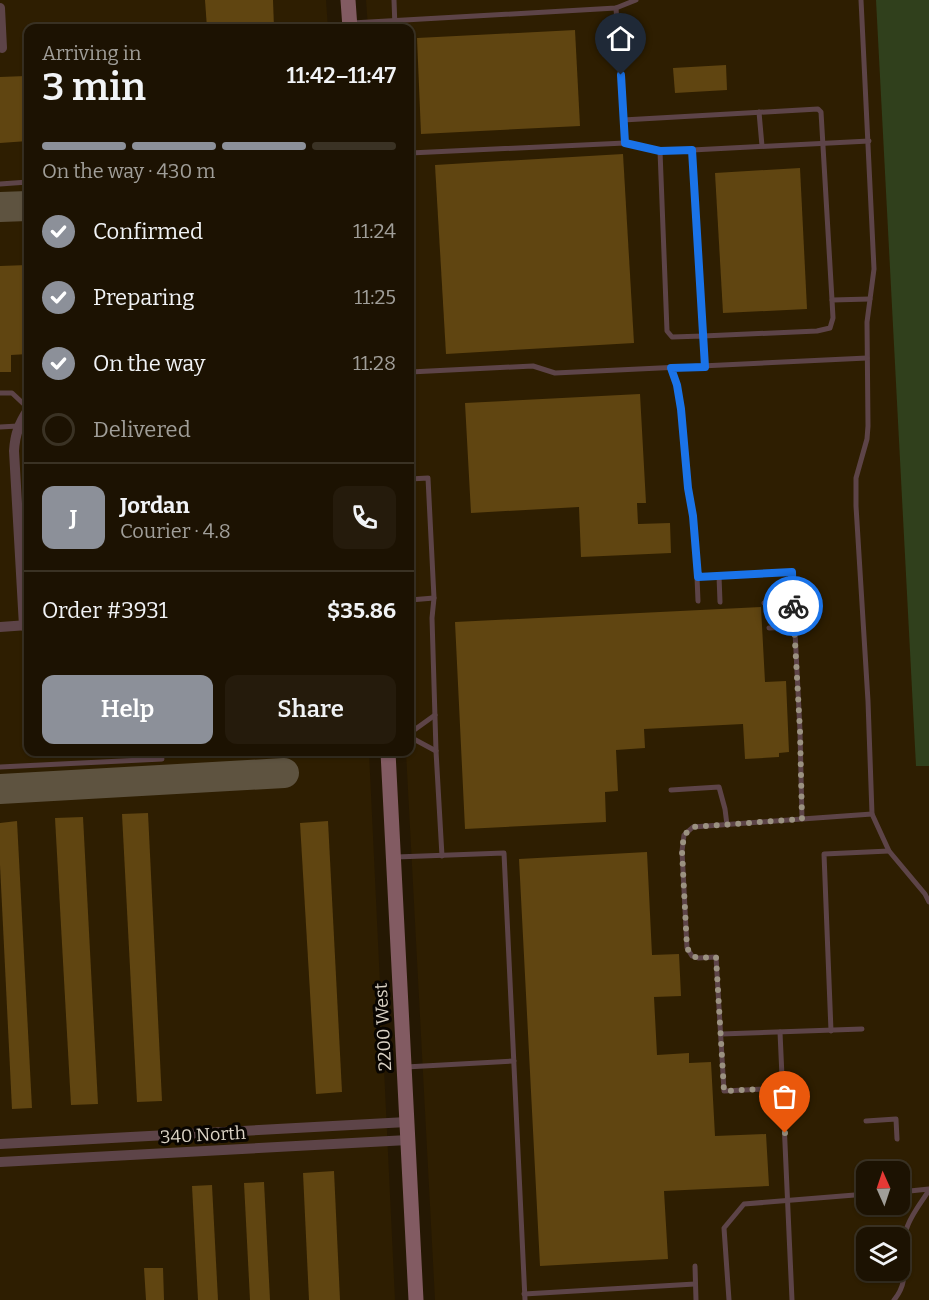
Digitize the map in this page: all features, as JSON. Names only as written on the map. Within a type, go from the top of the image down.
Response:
[{"type":"street","points":[[348,0],[350,24]]},
{"type":"street","points":[[0,8],[2,48]]},
{"type":"street","points":[[24,416],[15,435],[14,451],[24,597]]},
{"type":"street","points":[[0,627],[24,626]]},
{"type":"street","name":"2200 West","points":[[388,756],[417,1300]]},
{"type":"street","name":"340 North","points":[[0,1144],[407,1122]]},
{"type":"street","name":"340 North","points":[[0,1162],[408,1140]]},
{"type":"lane","points":[[394,0],[395,24]]},
{"type":"lane","points":[[365,24],[395,20],[616,8],[636,0]]},
{"type":"lane","points":[[861,0],[874,269],[867,322],[868,426],[867,439],[856,478],[856,506],[868,701],[872,814],[889,851],[929,902]]},
{"type":"lane","points":[[616,8],[625,143]]},
{"type":"lane","points":[[623,120],[818,109],[821,112],[833,318],[830,328],[818,331],[672,338],[667,332],[660,151]]},
{"type":"lane","points":[[759,112],[762,146]]},
{"type":"lane","points":[[414,153],[625,143],[660,151],[869,141]]},
{"type":"lane","points":[[692,150],[705,367]]},
{"type":"lane","points":[[0,184],[24,182]]},
{"type":"lane","points":[[832,300],[870,299]]},
{"type":"lane","points":[[414,372],[533,366],[555,373],[867,358]]},
{"type":"lane","points":[[671,368],[677,385],[681,409],[687,479],[693,516],[698,602]]},
{"type":"lane","points":[[0,393],[12,393],[24,405]]},
{"type":"lane","points":[[0,427],[18,426]]},
{"type":"lane","points":[[414,479],[428,478],[434,598],[432,618],[436,751],[442,855]]},
{"type":"lane","points":[[698,577],[792,572],[802,819]]},
{"type":"lane","points":[[718,576],[720,602]]},
{"type":"lane","points":[[414,600],[434,598]]},
{"type":"lane","points":[[764,603],[793,601]]},
{"type":"lane","points":[[769,628],[795,627]]},
{"type":"lane","points":[[414,732],[435,715]]},
{"type":"lane","points":[[414,737],[436,751]]},
{"type":"lane","points":[[0,767],[162,759]]},
{"type":"lane","points":[[671,790],[719,787],[726,808],[727,825]]},
{"type":"lane","points":[[783,1088],[724,1091],[716,957],[698,958],[692,956],[687,948],[682,851],[684,835],[693,827],[872,814]]},
{"type":"lane","points":[[831,1031],[824,854],[889,851]]},
{"type":"lane","points":[[393,858],[504,853],[525,1297],[695,1284]]},
{"type":"lane","points":[[721,1034],[862,1029]]},
{"type":"lane","points":[[780,1032],[792,1300]]},
{"type":"lane","points":[[404,1068],[514,1061]]},
{"type":"lane","points":[[866,1121],[896,1119],[897,1139]]},
{"type":"lane","points":[[910,1191],[929,1190]]},
{"type":"lane","points":[[894,1300],[906,1278],[903,1248],[906,1230],[929,1190]]},
{"type":"lane","points":[[729,1300],[724,1228],[744,1204],[856,1195]]},
{"type":"lane","points":[[695,1266],[696,1300]]},
{"type":"shaded area","points":[[0,0],[326,0],[328,24],[24,24],[24,756],[369,756],[395,1300],[0,1300]]},
{"type":"shaded area","points":[[366,0],[882,0],[929,617],[929,1300],[435,1300],[406,756],[414,756],[414,24],[368,24]]},
{"type":"green space","points":[[876,0],[929,0],[929,766],[916,766]]},
{"type":"building","points":[[205,0],[273,0],[274,24],[207,24]]},
{"type":"building","points":[[575,30],[580,126],[421,134],[417,38]]},
{"type":"building","points":[[726,65],[727,90],[675,93],[673,68]]},
{"type":"building","points":[[24,76],[24,141],[0,143],[0,77]]},
{"type":"building","points":[[623,154],[634,343],[446,354],[435,165]]},
{"type":"building","points":[[800,168],[807,309],[723,313],[715,173]]},
{"type":"building","points":[[24,265],[24,354],[11,355],[11,372],[0,372],[0,266]]},
{"type":"building","points":[[640,394],[646,503],[637,503],[638,524],[670,523],[671,553],[581,557],[579,507],[471,513],[465,403]]},
{"type":"building","points":[[761,607],[765,682],[786,681],[789,752],[779,753],[779,757],[745,759],[743,724],[644,729],[645,748],[616,750],[618,791],[605,792],[606,822],[465,829],[455,622]]},
{"type":"building","points":[[148,813],[162,1101],[137,1102],[122,814]]},
{"type":"building","points":[[83,817],[98,1104],[71,1105],[55,818]]},
{"type":"building","points":[[17,821],[32,1108],[12,1109],[0,823]]},
{"type":"building","points":[[328,821],[342,1092],[316,1094],[300,823]]},
{"type":"building","points":[[647,852],[652,955],[679,954],[681,996],[654,997],[657,1055],[689,1053],[689,1063],[711,1062],[715,1136],[766,1134],[769,1186],[664,1191],[668,1259],[540,1266],[519,859]]},
{"type":"building","points":[[334,1171],[340,1300],[309,1300],[303,1173]]},
{"type":"building","points":[[264,1182],[270,1300],[250,1300],[244,1183]]},
{"type":"building","points":[[212,1185],[218,1300],[198,1300],[192,1186]]},
{"type":"building","points":[[144,1268],[163,1268],[164,1300],[146,1300]]},
{"type":"taxiway","points":[[0,207],[24,206]]},
{"type":"taxiway","points":[[0,789],[284,773]]},
{"type":"way so far","points":[[785,1133],[783,1088],[724,1091],[716,957],[698,958],[692,956],[687,948],[682,851],[684,835],[693,827],[802,819],[793,606]]},
{"type":"route","points":[[621,75],[625,143],[660,151],[692,150],[705,367],[671,368],[677,385],[681,409],[698,577],[792,572],[793,606]]}]
